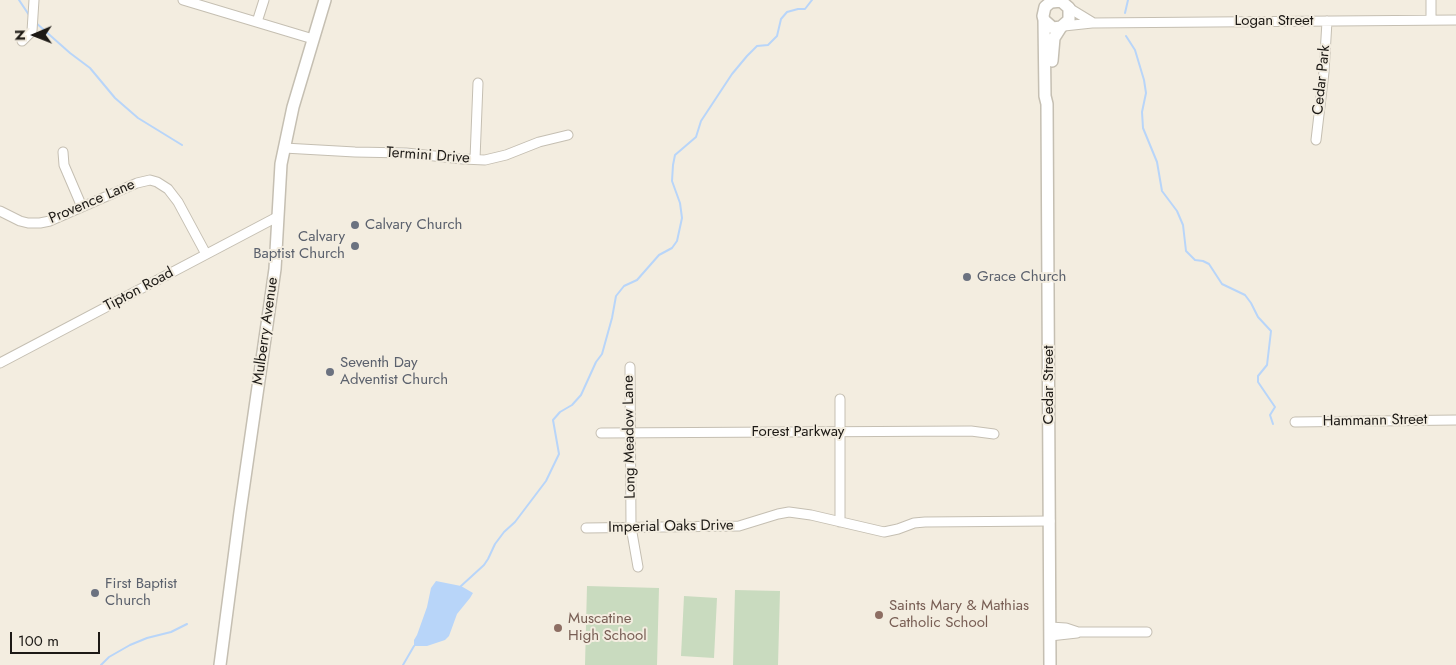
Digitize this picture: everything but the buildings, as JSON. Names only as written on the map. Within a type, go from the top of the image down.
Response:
[{"type":"main road","name":"Mulberry Avenue","points":[[220,665],[275,269],[277,217],[284,148],[293,107],[325,0]]},
{"type":"main road","points":[[1052,1],[1068,5],[1070,16],[1063,27],[1050,26],[1044,20],[1044,11],[1052,1]]},
{"type":"main road","name":"Cedar Street","points":[[1044,20],[1045,96],[1047,104],[1050,665]]},
{"type":"main road","name":"Cedar Street","points":[[1047,104],[1051,96],[1053,45],[1056,34],[1063,27]]},
{"type":"street","points":[[22,41],[32,31],[34,0]]},
{"type":"street","points":[[183,0],[313,39]]},
{"type":"street","points":[[257,22],[264,0]]},
{"type":"street","points":[[1431,0],[1431,20]]},
{"type":"street","points":[[1068,5],[1092,22]]},
{"type":"street","name":"Logan Street","points":[[1063,27],[1092,22],[1456,20]]},
{"type":"street","name":"Cedar Park","points":[[1316,140],[1324,72],[1327,21]]},
{"type":"street","points":[[475,159],[478,84]]},
{"type":"street","name":"Termini Drive","points":[[284,148],[412,153],[463,160],[494,158],[538,142],[568,135]]},
{"type":"street","points":[[63,152],[64,164],[82,207]]},
{"type":"street","name":"Provence Lane","points":[[0,211],[20,221],[35,224],[50,221],[137,183],[150,180],[168,189],[178,202],[206,254]]},
{"type":"street","name":"Tipton Road","points":[[0,363],[277,217]]},
{"type":"street","name":"Long Meadow Lane","points":[[630,367],[631,527],[638,567]]},
{"type":"street","points":[[840,399],[840,522]]},
{"type":"street","name":"Hammann Street","points":[[1295,422],[1456,420]]},
{"type":"street","name":"Forest Parkway","points":[[601,433],[971,431],[994,434]]},
{"type":"street","name":"Imperial Oaks Drive","points":[[586,528],[739,526],[789,512],[811,515],[884,532],[898,530],[914,523],[925,522],[1050,521]]},
{"type":"street","points":[[1050,631],[1066,628],[1078,632],[1147,632]]},
{"type":"green space","points":[[587,586],[659,588],[657,665],[585,665]]},
{"type":"green space","points":[[735,590],[780,591],[778,665],[733,665]]},
{"type":"green space","points":[[684,596],[717,598],[714,658],[681,656]]},
{"type":"water","points":[[436,581],[461,586],[473,593],[457,614],[449,636],[445,640],[427,646],[414,646],[414,640],[427,607],[431,588]]},
{"type":"waterway","points":[[19,0],[29,15]]},
{"type":"waterway","points":[[461,586],[484,565],[495,544],[515,522],[546,481],[559,454],[553,420],[581,395],[596,362],[602,354],[616,296],[624,286],[637,280],[659,255],[672,248],[677,241],[682,218],[680,203],[672,181],[675,155],[696,137],[701,121],[732,74],[747,56],[757,46],[768,45],[777,36],[781,19],[787,12],[805,9],[812,0]]},
{"type":"waterway","points":[[1125,13],[1128,0]]},
{"type":"waterway","points":[[35,22],[90,68],[115,98],[138,118],[182,145]]},
{"type":"waterway","points":[[1126,36],[1135,50],[1144,80],[1146,93],[1142,112],[1143,128],[1157,162],[1162,191],[1177,211],[1183,225],[1186,251],[1195,260],[1209,264],[1222,284],[1245,295],[1258,317],[1271,331],[1267,365],[1258,376],[1258,382],[1275,407],[1270,415],[1273,424]]},
{"type":"waterway","points":[[101,665],[109,657],[130,645],[147,638],[171,632],[187,624]]},
{"type":"waterway","points":[[403,665],[414,646]]},
{"type":"place","name":"Calvary Church","points":[[355,225]]},
{"type":"place","name":"Calvary Baptist Church","points":[[355,246]]},
{"type":"place","name":"Grace Church","points":[[967,277]]},
{"type":"place","name":"Seventh Day Adventist Church","points":[[330,372]]},
{"type":"place","name":"First Baptist Church","points":[[95,593]]},
{"type":"place","name":"Saints Mary & Mathias Catholic School","points":[[879,615]]},
{"type":"place","name":"Muscatine High School","points":[[558,628]]}]
